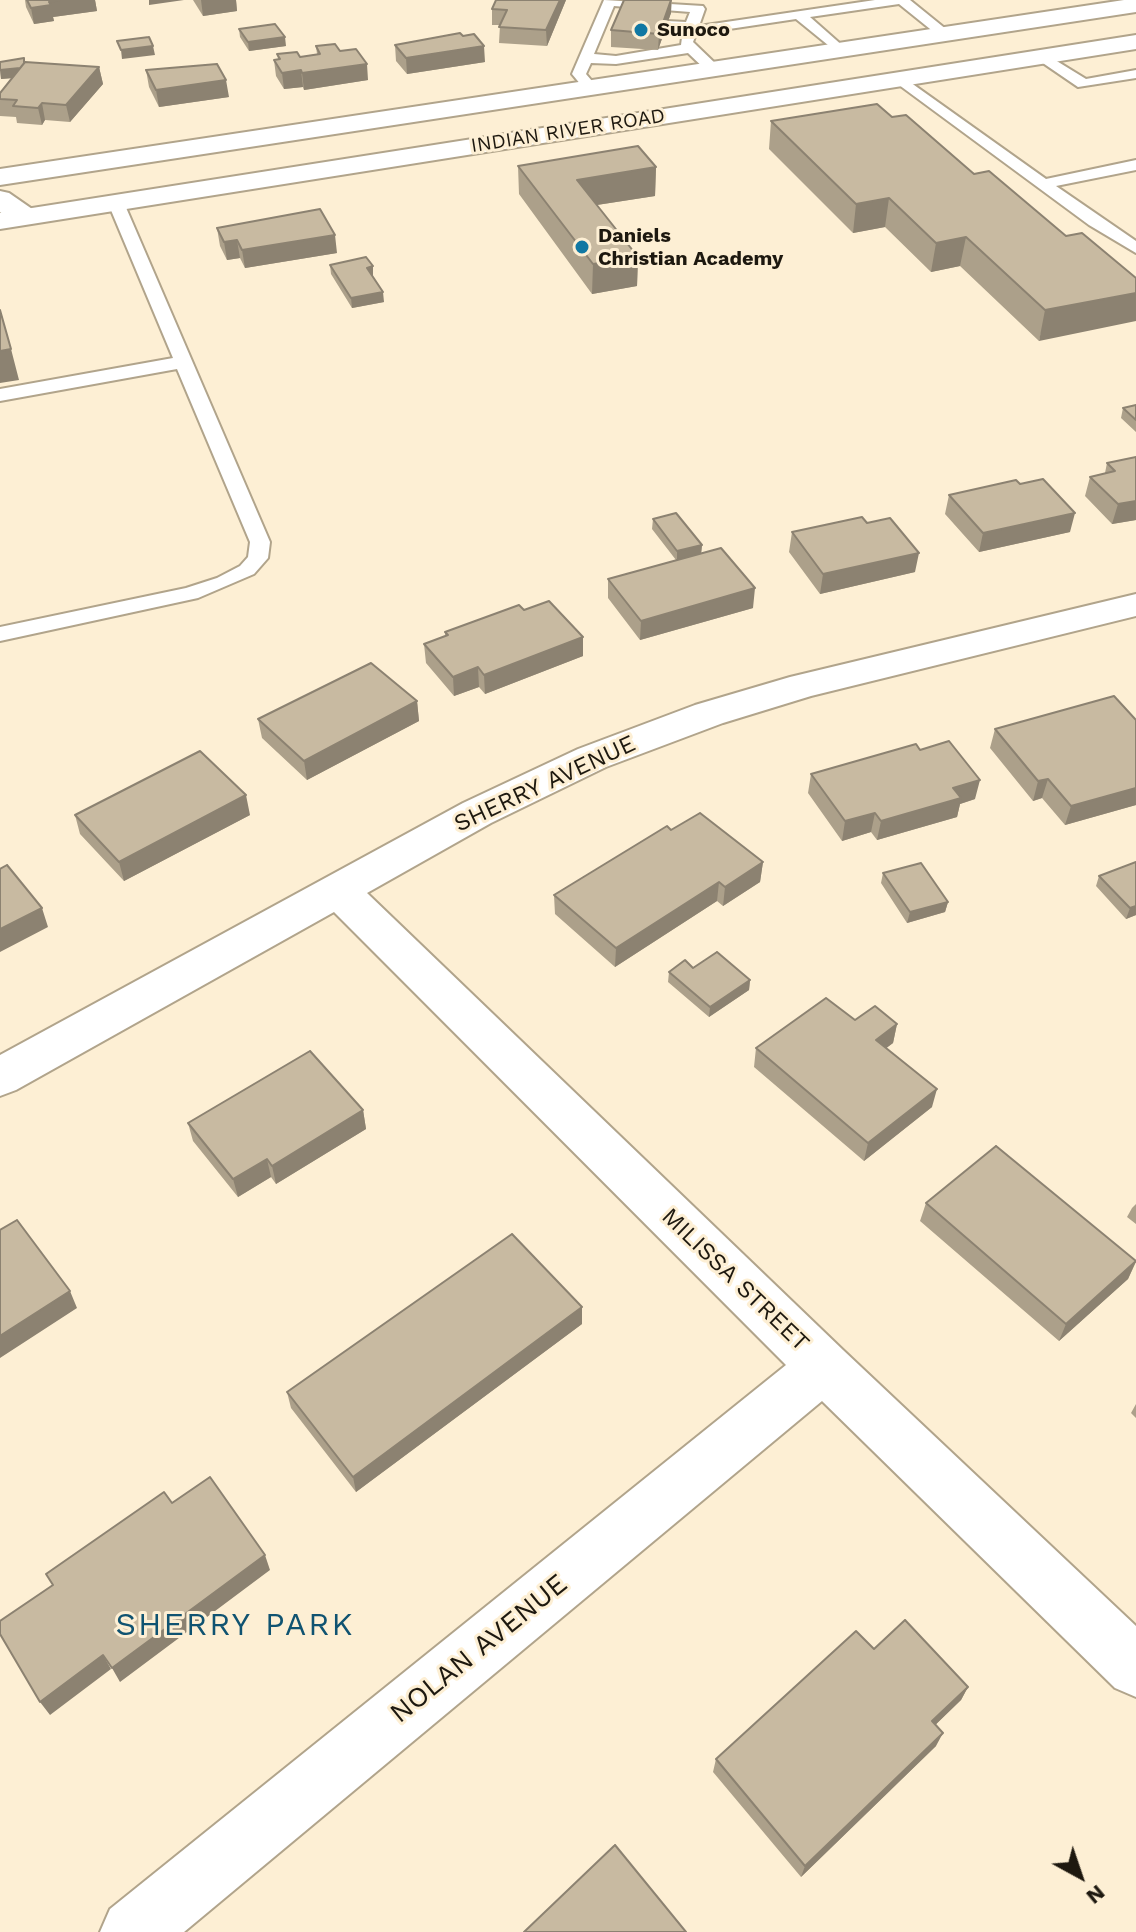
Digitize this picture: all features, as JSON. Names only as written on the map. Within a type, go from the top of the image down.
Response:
[{"type":"main road","name":"INDIAN RIVER ROAD","points":[[0,177],[1136,5]]},
{"type":"main road","name":"INDIAN RIVER ROAD","points":[[13,219],[1136,42]]},
{"type":"main road","points":[[0,199],[13,219]]},
{"type":"main road","name":"SHERRY AVENUE","points":[[0,1077],[477,813],[592,758],[709,714],[803,686],[1136,605]]},
{"type":"main road","name":"MILISSA STREET","points":[[337,889],[824,1367],[1136,1667]]},
{"type":"main road","name":"NOLAN AVENUE","points":[[133,1932],[824,1367]]},
{"type":"lane","points":[[814,0],[828,11]]},
{"type":"lane","points":[[586,58],[616,60],[690,37],[799,15],[902,0],[945,34]]},
{"type":"lane","points":[[591,88],[579,74],[609,2],[698,9],[690,37]]},
{"type":"lane","points":[[799,15],[839,50]]},
{"type":"lane","points":[[599,27],[618,29]]},
{"type":"lane","points":[[665,32],[690,37],[713,69]]},
{"type":"lane","points":[[1042,56],[1083,84],[1136,74]]},
{"type":"lane","points":[[900,79],[1136,248]]},
{"type":"lane","points":[[1043,184],[1136,165]]},
{"type":"lane","points":[[0,634],[191,593],[247,570],[258,558],[260,542],[116,203]]},
{"type":"lane","points":[[0,395],[183,362]]},
{"type":"building","points":[[27,0],[60,0],[49,2],[51,5],[31,8]]},
{"type":"building","points":[[496,0],[560,0],[546,30],[499,27],[507,10],[492,9]]},
{"type":"building","points":[[624,0],[671,0],[659,34],[611,30]]},
{"type":"building","points":[[275,24],[285,37],[248,42],[239,29]]},
{"type":"building","points":[[460,33],[463,36],[474,34],[484,46],[406,58],[395,45]]},
{"type":"building","points":[[149,37],[153,46],[121,50],[117,41]]},
{"type":"building","points":[[335,44],[340,51],[356,49],[367,64],[282,73],[274,60],[280,59],[277,54],[297,52],[300,57],[320,54],[316,46]]},
{"type":"building","points":[[24,58],[20,68],[0,70],[0,62]]},
{"type":"building","points":[[25,62],[99,67],[66,105],[42,103],[38,108],[13,106],[17,100],[0,99],[0,93]]},
{"type":"building","points":[[217,64],[226,80],[156,90],[146,70]]},
{"type":"building","points":[[877,104],[892,117],[906,115],[974,174],[989,171],[1066,236],[1082,233],[1136,278],[1136,293],[1045,310],[966,237],[936,243],[889,198],[856,204],[771,121]]},
{"type":"building","points":[[638,146],[656,167],[577,180],[638,257],[593,264],[518,166]]},
{"type":"building","points":[[320,209],[335,235],[242,250],[237,240],[224,242],[217,228]]},
{"type":"building","points":[[366,257],[373,266],[367,268],[383,292],[351,298],[330,265]]},
{"type":"building","points":[[0,310],[11,349],[0,351]]},
{"type":"building","points":[[1136,405],[1136,420],[1123,408]]},
{"type":"building","points":[[1136,457],[1136,501],[1118,504],[1090,477],[1115,471],[1107,463]]},
{"type":"building","points":[[1043,479],[1075,513],[983,533],[949,495],[1016,480],[1020,484]]},
{"type":"building","points":[[676,513],[702,545],[677,551],[653,519]]},
{"type":"building","points":[[862,517],[867,523],[890,518],[919,553],[823,574],[792,532]]},
{"type":"building","points":[[721,548],[755,588],[641,621],[608,579]]},
{"type":"building","points":[[549,601],[583,637],[484,675],[478,667],[453,677],[424,644],[448,635],[445,632],[519,605],[524,610]]},
{"type":"building","points":[[371,663],[417,701],[304,761],[258,719]]},
{"type":"building","points":[[1114,696],[1136,720],[1136,788],[1071,806],[1048,779],[1038,781],[995,729]]},
{"type":"building","points":[[949,741],[980,780],[953,788],[961,798],[881,821],[875,813],[845,821],[811,774],[916,744],[920,750]]},
{"type":"building","points":[[200,751],[246,795],[119,862],[75,815]]},
{"type":"building","points":[[700,813],[763,862],[725,887],[719,882],[616,948],[554,895],[667,826],[671,830]]},
{"type":"building","points":[[1136,862],[1136,906],[1130,908],[1099,876]]},
{"type":"building","points":[[921,863],[948,902],[910,912],[883,873]]},
{"type":"building","points":[[7,865],[42,908],[0,929],[0,869]]},
{"type":"building","points":[[717,952],[750,980],[710,1007],[669,972],[685,960],[693,968]]},
{"type":"building","points":[[826,998],[855,1020],[875,1006],[897,1024],[876,1040],[937,1089],[868,1143],[756,1048]]},
{"type":"building","points":[[310,1051],[363,1110],[272,1166],[267,1159],[233,1179],[188,1123]]},
{"type":"building","points":[[996,1146],[1136,1261],[1066,1324],[926,1203]]},
{"type":"building","points":[[17,1220],[70,1291],[0,1336],[0,1230]]},
{"type":"building","points":[[512,1234],[582,1307],[353,1477],[287,1392]]},
{"type":"building","points":[[210,1477],[265,1555],[112,1668],[103,1655],[40,1702],[0,1634],[0,1621],[53,1585],[46,1574],[164,1492],[172,1503]]},
{"type":"building","points":[[905,1620],[968,1687],[932,1721],[943,1733],[805,1866],[716,1759],[856,1631],[874,1649]]},
{"type":"building","points":[[615,1845],[686,1932],[524,1932]]},
{"type":"place","name":"Sunoco","points":[[641,30]]},
{"type":"place","name":"Daniels Christian Academy","points":[[582,247]]},
{"type":"district","name":"SHERRY PARK","points":[[235,1626]]}]
